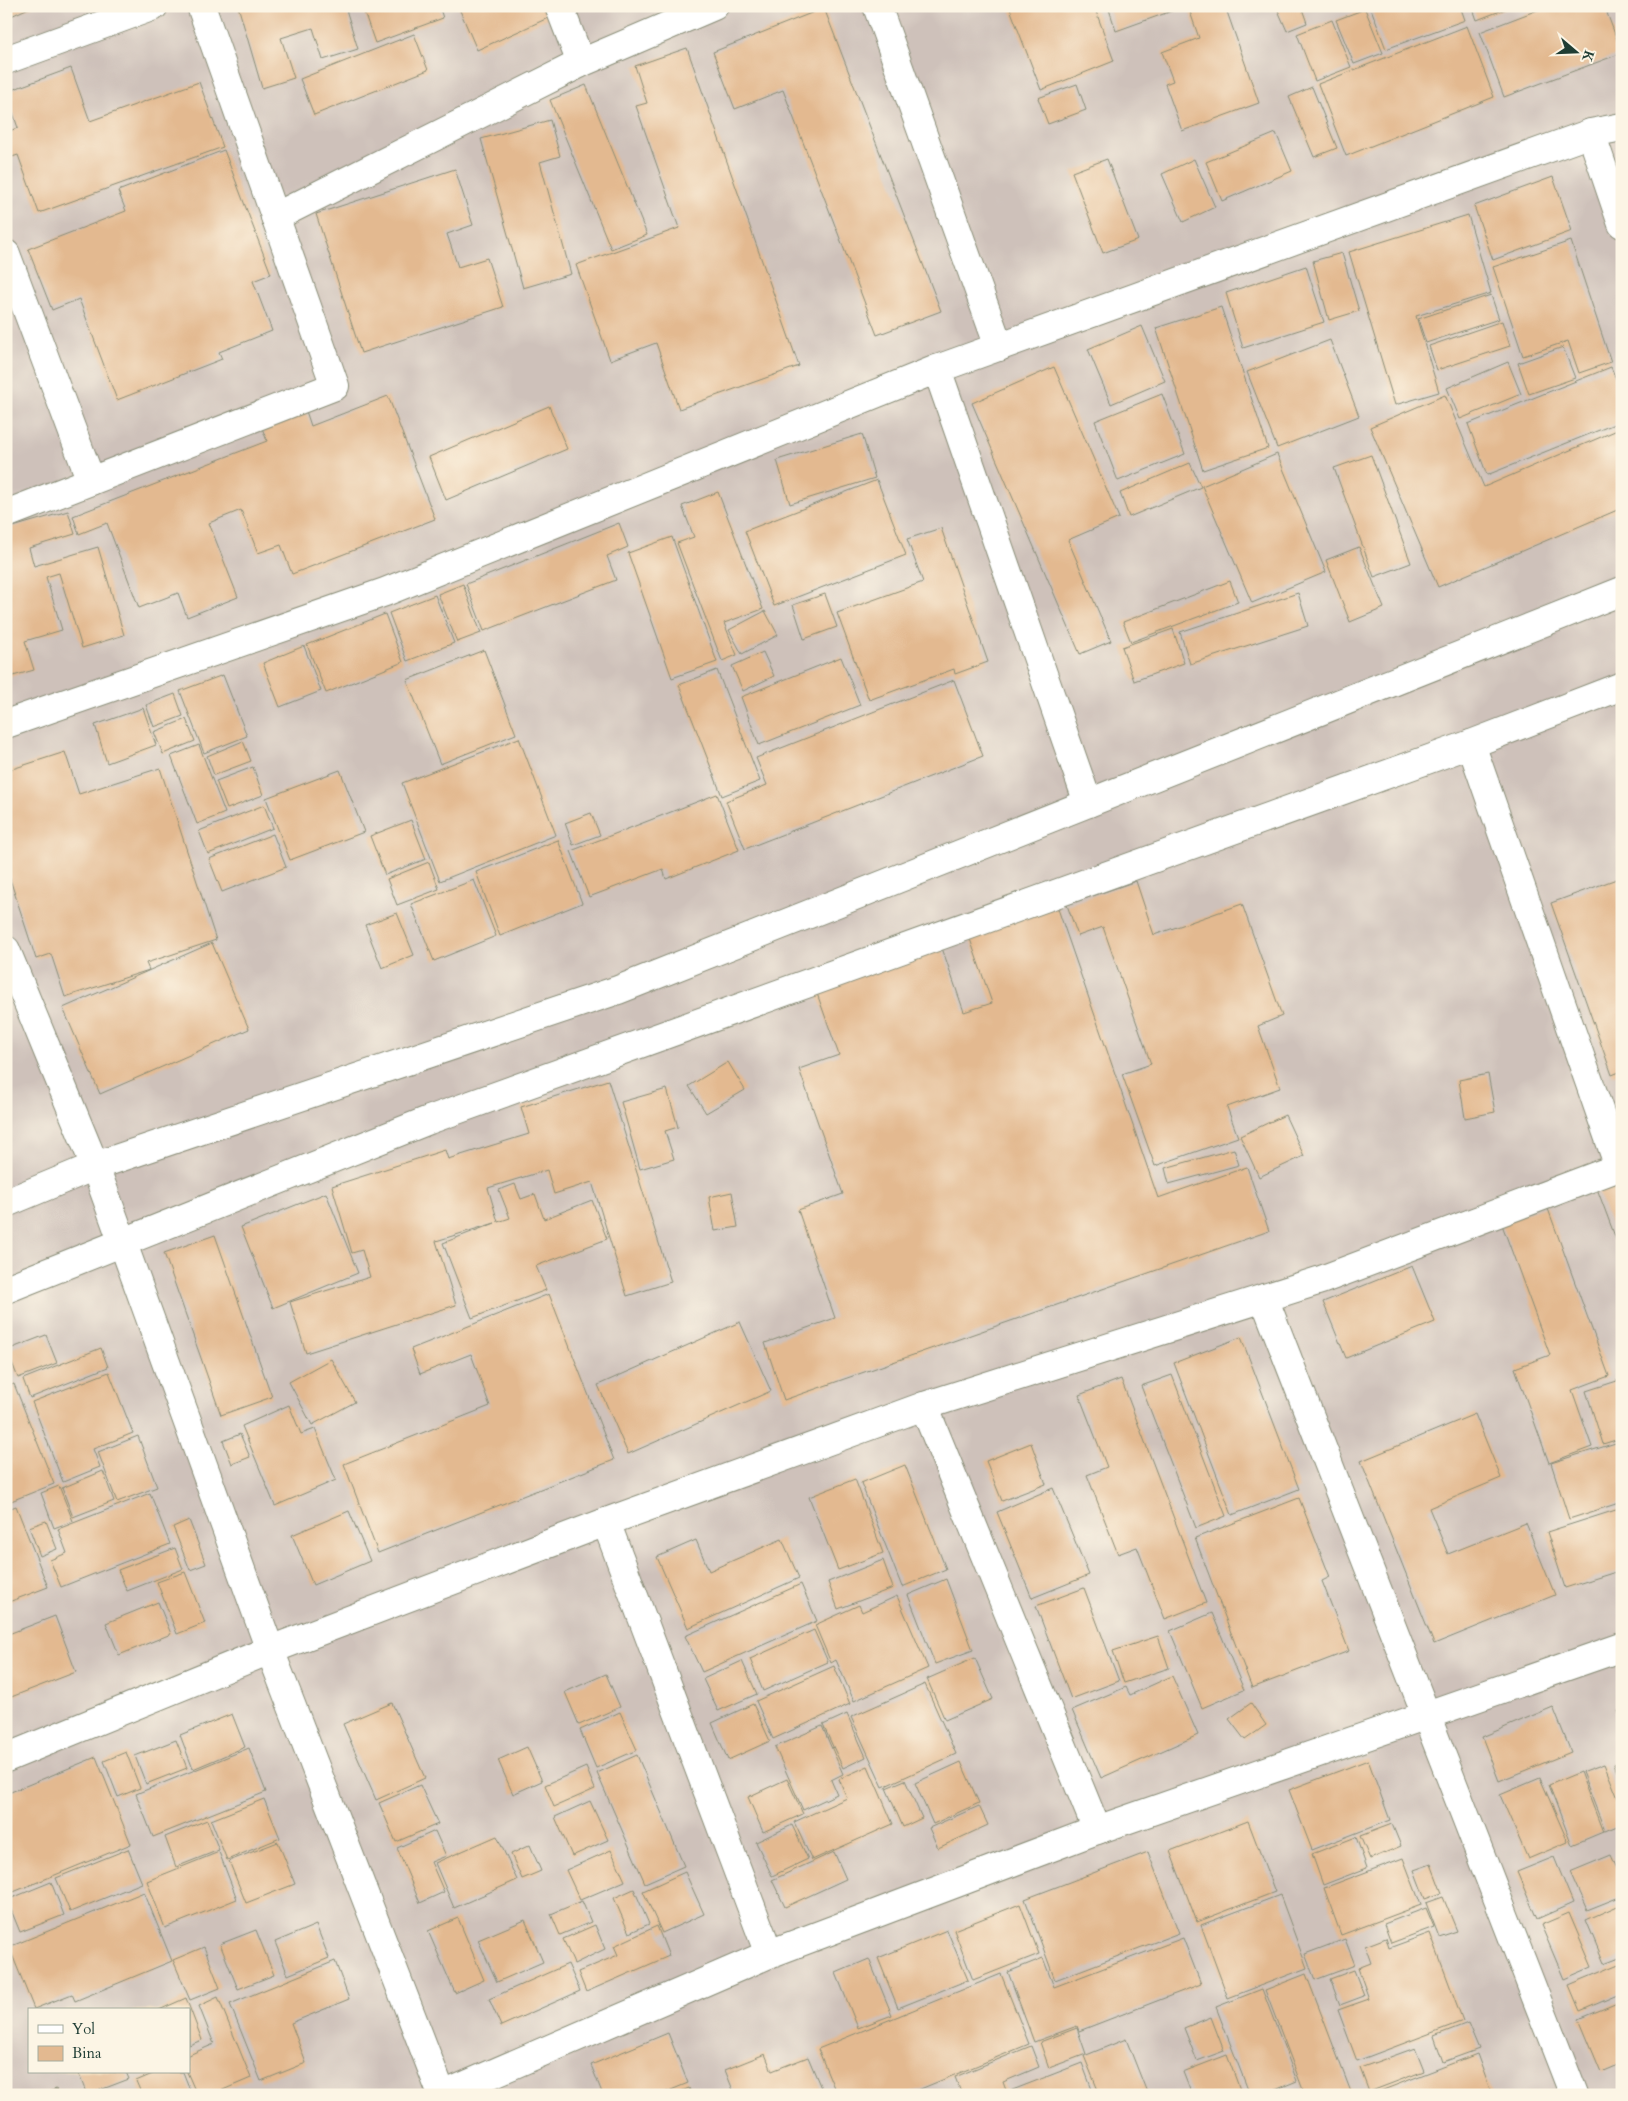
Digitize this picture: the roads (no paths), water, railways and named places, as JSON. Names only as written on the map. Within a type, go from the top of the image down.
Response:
[{"type":"street","points":[[6,60],[154,6]]},
{"type":"street","points":[[6,514],[335,386],[200,6]]},
{"type":"street","points":[[559,6],[581,62]]},
{"type":"street","points":[[275,217],[581,62],[714,6]]},
{"type":"street","points":[[877,6],[999,347]]},
{"type":"street","points":[[6,724],[385,592],[937,369],[1592,132],[1622,127]]},
{"type":"street","points":[[1592,132],[1622,224]]},
{"type":"street","points":[[6,254],[91,481]]},
{"type":"street","points":[[937,369],[1088,803]]},
{"type":"street","points":[[6,1203],[95,1166],[618,990],[1622,591]]},
{"type":"street","points":[[6,1289],[430,1120],[1471,744],[1622,686]]},
{"type":"street","points":[[6,1758],[270,1650],[606,1522],[924,1406],[1322,1280],[1620,1167],[1471,744]]},
{"type":"street","points":[[6,950],[95,1166],[270,1650],[443,2095],[769,1954],[1097,1830],[1622,1647]]},
{"type":"street","points":[[1264,1298],[1574,2095]]},
{"type":"street","points":[[924,1406],[1097,1830]]},
{"type":"street","points":[[606,1522],[769,1954]]}]
